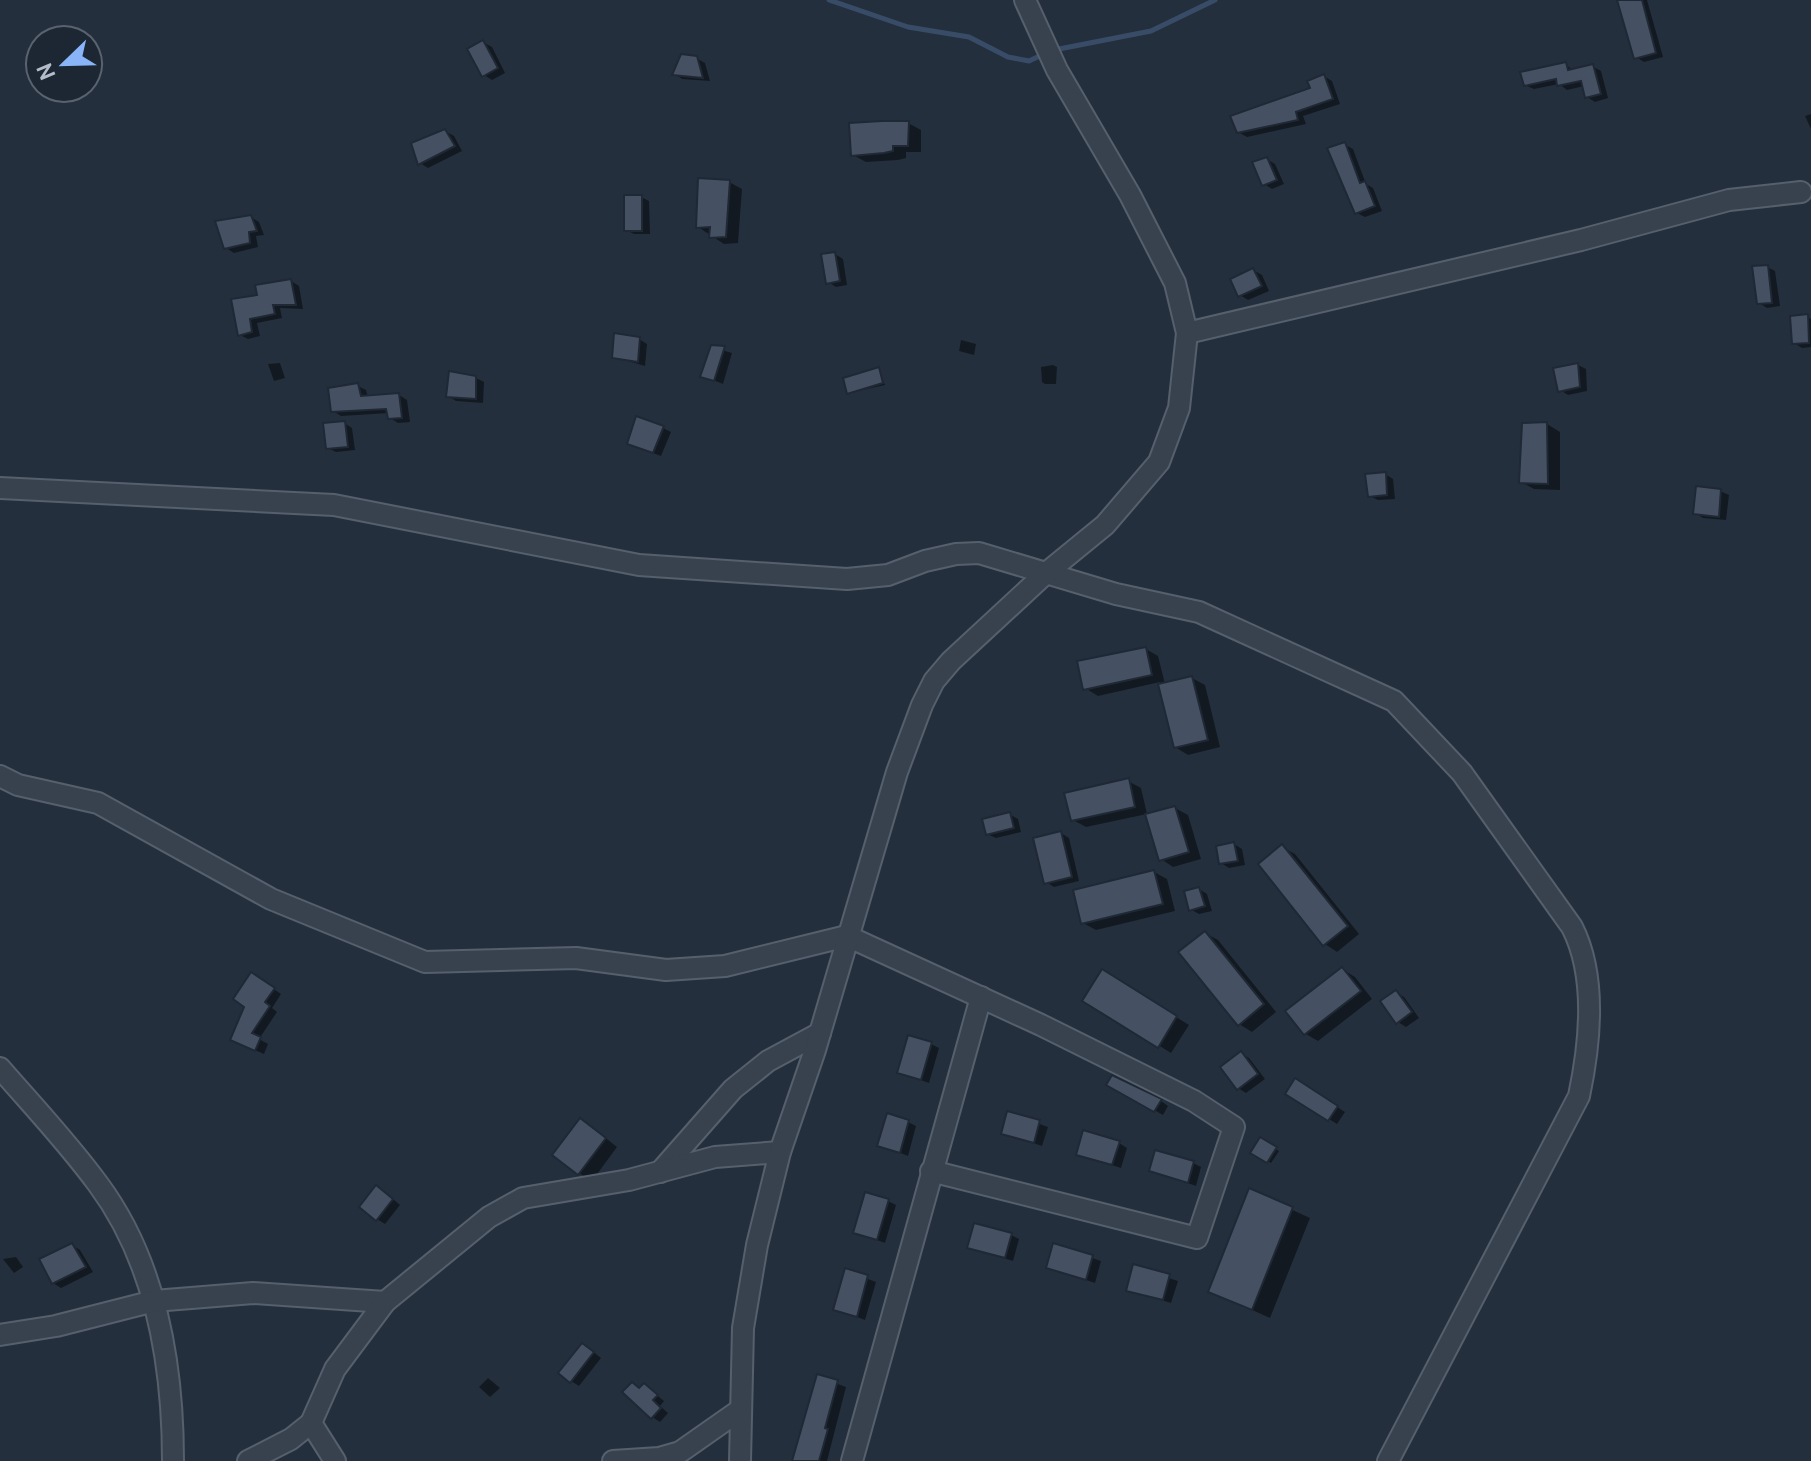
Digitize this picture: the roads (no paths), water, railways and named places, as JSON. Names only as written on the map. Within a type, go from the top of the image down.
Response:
[{"type":"street","points":[[740,1461],[743,1328],[757,1245],[780,1152],[820,1033],[897,772],[934,681],[1045,574],[1105,525],[1159,462],[1179,408],[1187,333],[1175,283],[1130,195],[1057,70],[1025,0]]},
{"type":"street","points":[[1187,333],[1581,240],[1729,200],[1801,192]]},
{"type":"street","points":[[0,488],[334,505],[639,565],[847,579],[888,575],[925,561],[979,553],[1045,574],[1199,612],[1394,701],[1462,773],[1572,927],[1582,947],[1588,1055],[1579,1096],[1388,1461]]},
{"type":"street","points":[[0,776],[18,785],[98,803],[271,899],[425,962],[576,958],[666,970],[725,966],[847,936],[981,997],[1194,1101],[1234,1127],[1197,1238],[931,1171]]},
{"type":"street","points":[[852,1461],[981,997]]},
{"type":"street","points":[[660,1172],[733,1089],[768,1061],[820,1033]]},
{"type":"street","points":[[0,1068],[100,1186],[127,1234],[154,1301],[164,1344],[173,1461]]},
{"type":"street","points":[[248,1461],[291,1439],[311,1423],[335,1369],[385,1302],[489,1217],[523,1198],[660,1172],[715,1157],[780,1152]]},
{"type":"street","points":[[0,1335],[56,1326],[154,1301],[253,1293],[385,1302]]},
{"type":"street","points":[[613,1461],[680,1452],[740,1410]]},
{"type":"street","points":[[311,1423],[335,1461]]},
{"type":"waterway","points":[[829,0],[908,27],[969,37],[1008,57],[1029,61],[1044,54]]},
{"type":"waterway","points":[[1054,50],[1151,31],[1215,0]]}]
